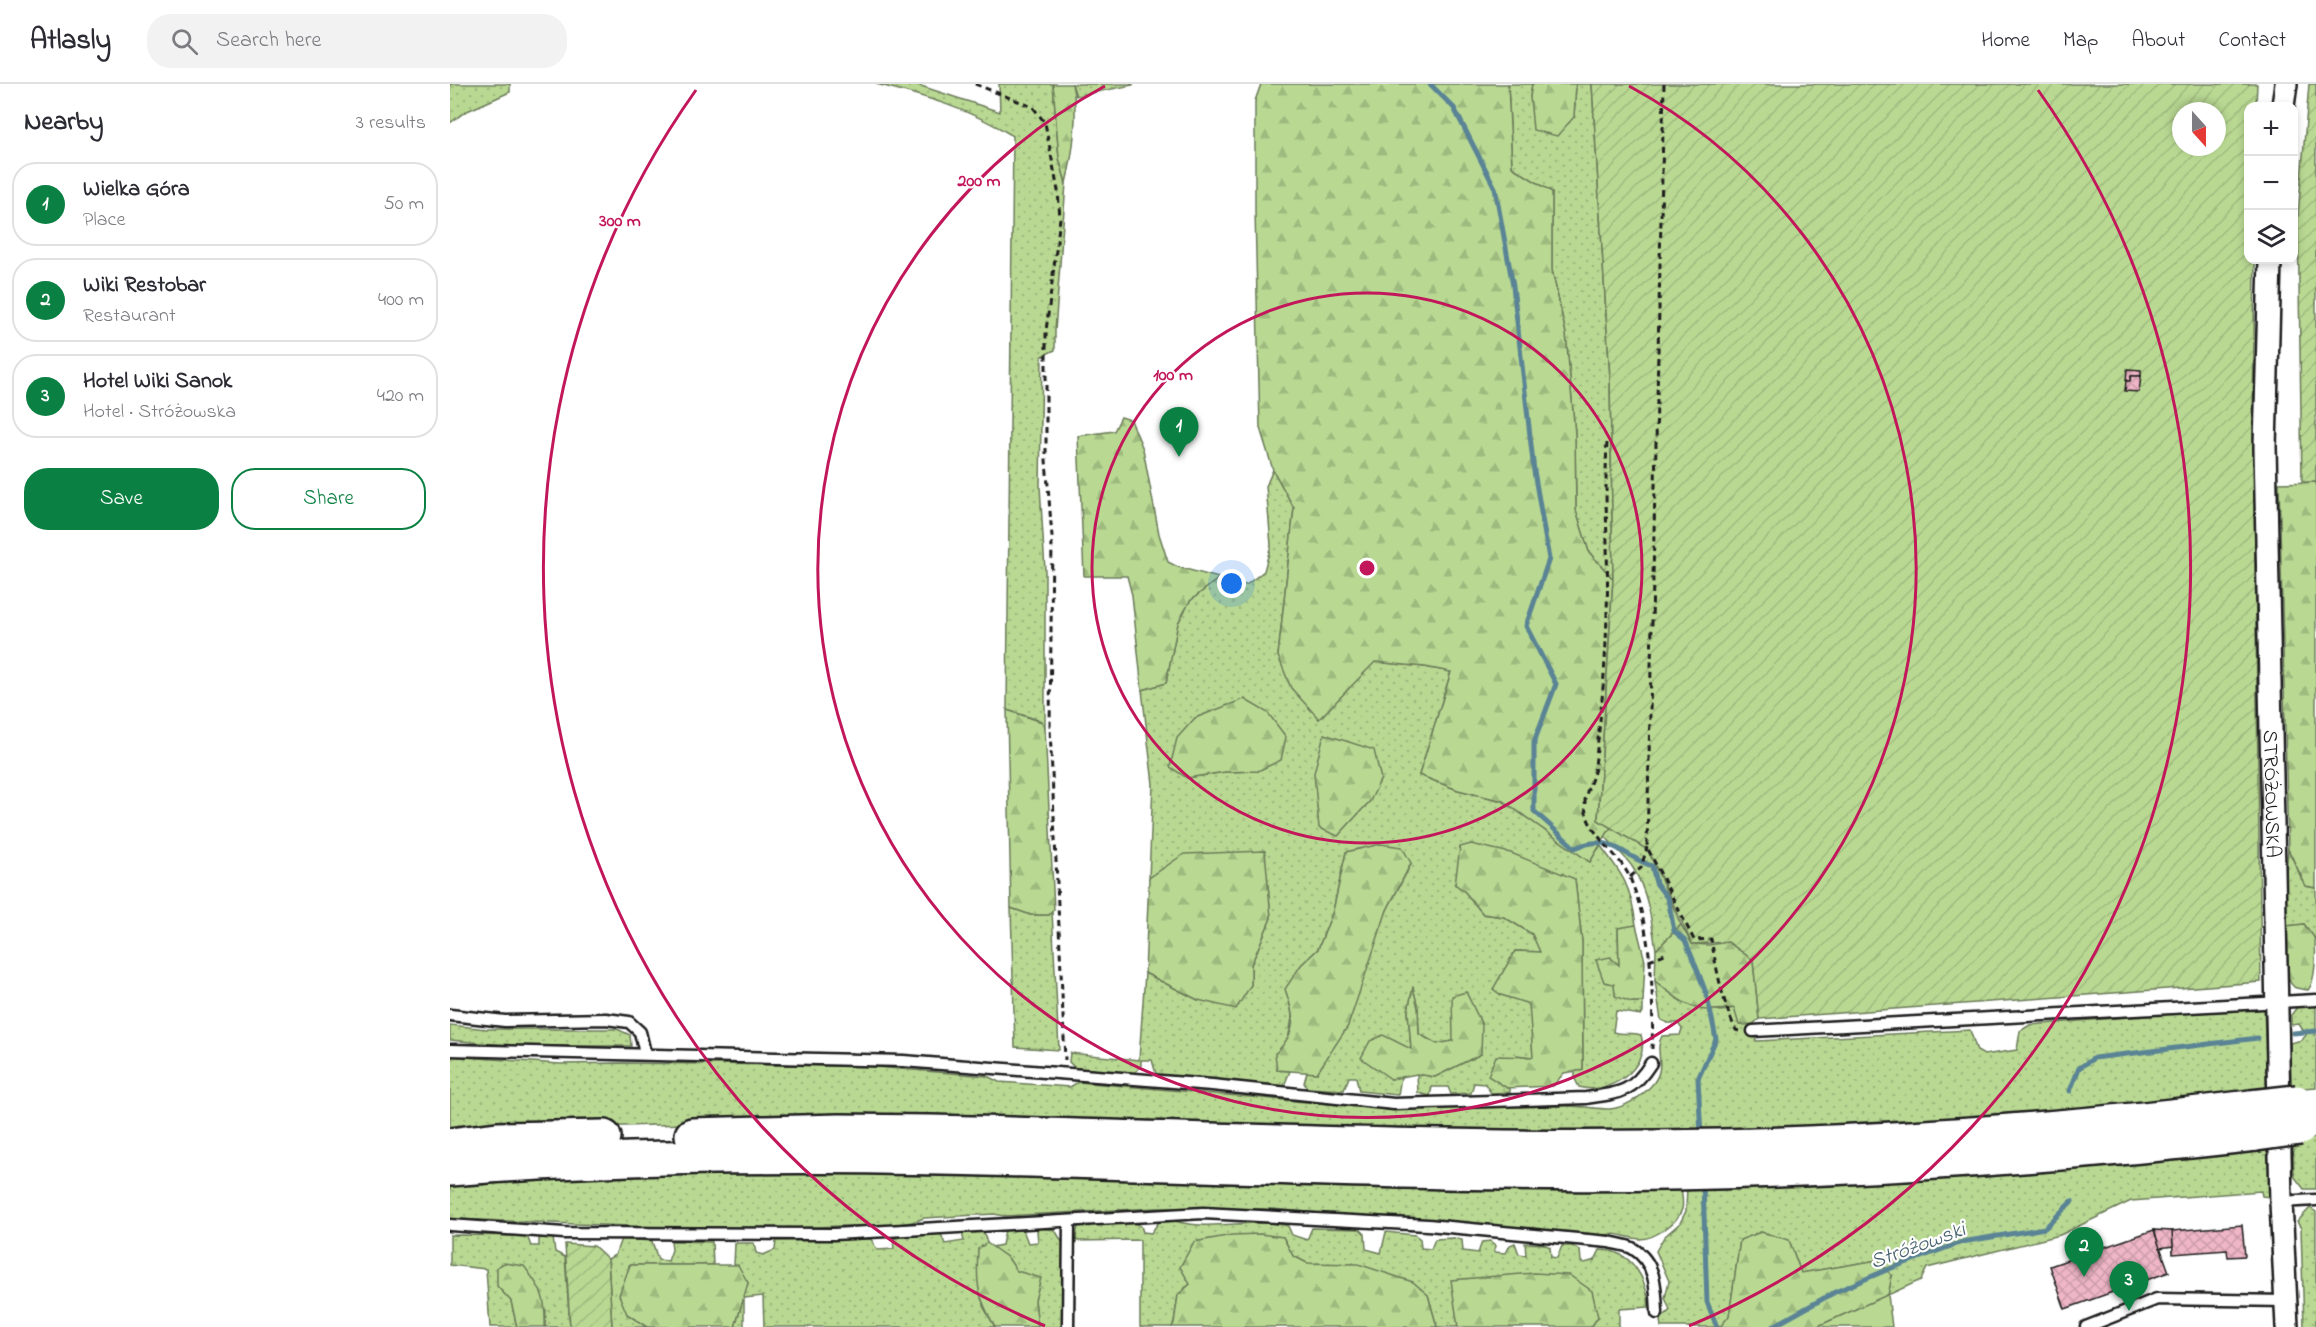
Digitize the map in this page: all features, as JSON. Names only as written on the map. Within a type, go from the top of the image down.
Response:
[{"type":"main road","points":[[450,1169],[623,1158],[754,1157],[1011,1160],[1491,1173],[1657,1160],[1750,1158],[2135,1121],[2254,1120],[2307,1114]]},
{"type":"main road","points":[[450,1145],[497,1139],[838,1131],[1485,1147],[1657,1160]]},
{"type":"street","points":[[2284,102],[2286,84]]},
{"type":"street","name":"STRÓŻOWSKA","points":[[2270,264],[2265,447],[2281,1202],[2287,1327]]},
{"type":"lane","points":[[1753,1032],[2316,1000]]},
{"type":"lane","points":[[450,1015],[505,1021],[606,1019],[629,1022],[640,1032],[645,1053]]},
{"type":"lane","points":[[450,1050],[903,1061],[1212,1085],[1394,1104],[1586,1098],[1607,1095],[1629,1089],[1642,1077],[1651,1063]]},
{"type":"lane","points":[[2281,1202],[2316,1200]]},
{"type":"lane","points":[[450,1225],[564,1233],[834,1234],[1203,1213],[1428,1225],[1609,1242],[1631,1248],[1649,1264],[1656,1285],[1657,1313]]},
{"type":"lane","points":[[1068,1327],[1069,1221]]},
{"type":"lane","points":[[2086,1327],[2157,1299],[2286,1301]]},
{"type":"path","points":[[975,84],[1033,107],[1045,123],[1058,190],[1060,218],[1046,331],[1046,460],[1052,537],[1050,728],[1066,1073]]},
{"type":"path","points":[[1630,877],[1641,868],[1647,847],[1664,84]]},
{"type":"path","points":[[1607,443],[1605,481],[1607,612],[1595,770],[1585,801],[1588,819],[1630,877],[1640,909],[1649,960],[1653,1023],[1651,1063]]},
{"type":"path","points":[[1647,847],[1694,940],[1711,939],[1719,981],[1736,1030],[1753,1032]]},
{"type":"path","points":[[1649,960],[1665,954]]},
{"type":"green space","points":[[450,84],[510,84],[510,92],[465,112],[450,123]]},
{"type":"green space","points":[[876,84],[915,84],[1000,112],[999,84],[1053,84],[1059,158],[1066,183],[1055,350],[1042,356],[1040,486],[1045,571],[1045,729],[1042,721],[1007,710],[1013,136],[980,118],[946,104]]},
{"type":"green space","points":[[1053,84],[1072,84],[1074,95],[1074,133],[1066,183],[1059,158]]},
{"type":"green space","points":[[1072,84],[1133,84],[1133,85],[1076,96]]},
{"type":"green space","points":[[1261,84],[1508,84],[1512,167],[1552,192],[1552,270],[1566,334],[1575,434],[1576,510],[1589,552],[1613,579],[1598,819],[1611,827],[1590,862],[1503,801],[1458,790],[1419,775],[1451,672],[1375,662],[1319,719],[1291,688],[1278,656],[1294,508],[1273,470],[1260,428],[1255,101]]},
{"type":"green space","points":[[1508,84],[1532,84],[1530,97],[1574,117],[1576,84],[1592,84],[1610,378],[1613,579],[1589,552],[1576,510],[1575,434],[1566,334],[1552,270],[1552,192],[1512,167]]},
{"type":"green space","points":[[1532,84],[1576,84],[1574,117],[1557,136],[1533,130],[1530,97]]},
{"type":"green space","points":[[1592,84],[2257,84],[2256,102],[2244,102],[2244,264],[2255,264],[2253,414],[2261,982],[1759,1019],[1753,960],[1728,942],[1692,944],[1648,850],[1598,820],[1613,579],[1610,378]]},
{"type":"green space","points":[[2309,84],[2316,84],[2316,482],[2302,482],[2298,216]]},
{"type":"green space","points":[[1121,417],[1131,420],[1143,449],[1159,534],[1168,562],[1219,578],[1190,601],[1178,623],[1166,683],[1142,690],[1132,595],[1127,576],[1084,576],[1078,436],[1114,431]]},
{"type":"green space","points":[[1273,470],[1294,508],[1278,656],[1319,719],[1374,662],[1451,672],[1419,775],[1458,790],[1503,801],[1590,862],[1600,845],[1620,873],[1632,900],[1636,925],[1618,929],[1619,966],[1610,958],[1596,960],[1631,1002],[1643,1002],[1641,1015],[1616,1011],[1613,1032],[1641,1035],[1640,1058],[1625,1077],[1603,1087],[1591,1089],[1579,1087],[1575,1079],[1575,1071],[1583,1070],[1582,942],[1575,879],[1455,884],[1465,892],[1483,914],[1504,917],[1532,934],[1541,952],[1515,951],[1507,967],[1501,995],[1530,1003],[1533,1057],[1517,1055],[1507,1088],[1510,1087],[1510,1092],[1491,1093],[1485,1084],[1474,1083],[1471,1093],[1451,1094],[1448,1087],[1432,1087],[1430,1096],[1418,1093],[1417,1074],[1435,1077],[1481,1054],[1453,1041],[1437,1044],[1419,1034],[1418,1008],[1413,988],[1408,1011],[1411,1049],[1391,1079],[1401,1077],[1398,1095],[1359,1091],[1356,1077],[1349,1077],[1344,1090],[1307,1088],[1304,1083],[1307,1072],[1317,1073],[1387,910],[1411,864],[1346,852],[1333,911],[1318,949],[1301,965],[1288,1041],[1277,1070],[1290,1071],[1284,1086],[1156,1074],[1152,1060],[1141,1060],[1141,1066],[1135,1073],[1075,1068],[1069,1062],[1070,1053],[1139,1060],[1145,973],[1198,1000],[1251,985],[1251,965],[1271,918],[1264,851],[1165,869],[1149,878],[1153,784],[1142,690],[1166,683],[1178,623],[1190,601],[1219,578],[1246,585],[1264,571],[1271,545],[1266,486]],"holes":[[[1244,700],[1258,771],[1225,772],[1187,778],[1195,718]]]},
{"type":"green space","points":[[2316,482],[2316,888],[2306,886],[2288,849],[2279,483]]},
{"type":"green space","points":[[1244,699],[1268,713],[1286,737],[1281,760],[1258,771],[1225,772],[1187,778],[1170,767],[1177,738],[1195,718]]},
{"type":"green space","points":[[1007,710],[1042,722],[1045,729],[1054,909],[1049,915],[1031,915],[1011,908]]},
{"type":"green space","points":[[1324,734],[1374,750],[1381,779],[1370,801],[1338,836],[1319,828],[1314,773]]},
{"type":"green space","points":[[1611,827],[1648,850],[1681,925],[1656,950],[1649,908],[1638,877],[1630,864],[1605,836]]},
{"type":"green space","points":[[1381,844],[1402,847],[1411,863],[1387,910],[1348,1026],[1317,1073],[1277,1070],[1275,1054],[1288,1038],[1292,1024],[1291,1008],[1285,989],[1301,965],[1318,949],[1333,911],[1346,852]]},
{"type":"green space","points":[[1471,844],[1511,853],[1575,879],[1582,942],[1583,1070],[1564,1073],[1553,1086],[1507,1088],[1488,1076],[1496,1056],[1533,1057],[1529,1004],[1501,995],[1493,989],[1515,951],[1540,952],[1532,934],[1504,917],[1483,914],[1465,892],[1455,884],[1460,847]]},
{"type":"green space","points":[[2288,849],[2305,886],[2316,888],[2316,940],[2304,924],[2287,926],[2285,885]]},
{"type":"green space","points":[[1265,851],[1271,918],[1251,965],[1251,985],[1236,1009],[1198,1000],[1145,973],[1149,878],[1184,854]]},
{"type":"green space","points":[[1011,908],[1031,915],[1049,915],[1052,911],[1059,1050],[1015,1047]]},
{"type":"green space","points":[[2304,924],[2315,940],[2314,973],[2308,990],[2294,987],[2290,982],[2287,967],[2287,926]]},
{"type":"green space","points":[[1636,925],[1645,961],[1643,1002],[1631,1002],[1615,996],[1614,984],[1604,982],[1596,960],[1610,957],[1619,965],[1618,928]]},
{"type":"green space","points":[[1681,925],[1692,944],[1709,945],[1728,942],[1753,960],[1759,1019],[1753,1024],[1739,1025],[1734,1008],[1709,1010],[1691,1006],[1655,981],[1656,950]]},
{"type":"green space","points":[[1655,981],[1682,1002],[1721,1011],[1734,1008],[1740,1025],[1753,1024],[1756,1041],[1970,1030],[1977,1051],[1984,1055],[2017,1050],[2020,1031],[2030,1025],[2264,1006],[2267,1093],[2074,1115],[1676,1133],[716,1123],[548,1126],[450,1132],[450,1056],[560,1064],[863,1066],[987,1076],[999,1082],[1070,1087],[1078,1082],[1375,1108],[1574,1106],[1610,1109],[1621,1107],[1632,1101],[1650,1087],[1659,1073],[1659,1048],[1662,1036],[1680,1035],[1682,1029],[1678,1023],[1661,1020]]},
{"type":"green space","points":[[1413,987],[1418,1008],[1419,1034],[1437,1044],[1453,1041],[1452,996],[1466,992],[1482,1025],[1481,1054],[1435,1077],[1417,1074],[1391,1079],[1361,1058],[1370,1041],[1383,1035],[1411,1049],[1408,1011]]},
{"type":"green space","points":[[2298,1006],[2316,1006],[2316,1087],[2291,1089],[2290,1043],[2302,1040],[2306,1035],[2299,1024],[2291,1025],[2291,1015]]},
{"type":"green space","points":[[450,1025],[487,1029],[617,1029],[630,1035],[631,1046],[516,1046],[450,1040]]},
{"type":"green space","points":[[2316,1138],[2316,1189],[2304,1189],[2294,1176],[2293,1142]]},
{"type":"green space","points":[[2267,1146],[2270,1197],[2262,1196],[2261,1191],[2131,1201],[2060,1235],[1927,1268],[1921,1280],[1888,1295],[1892,1276],[1878,1260],[1801,1273],[1789,1240],[1761,1232],[1740,1240],[1729,1317],[1720,1327],[1661,1327],[1660,1320],[1670,1310],[1665,1298],[1669,1281],[1656,1251],[1664,1237],[1680,1223],[1686,1211],[1687,1185]]},
{"type":"green space","points":[[651,1169],[1681,1185],[1683,1204],[1680,1214],[1671,1225],[1652,1236],[1640,1239],[1617,1234],[1598,1236],[1271,1209],[1156,1208],[1004,1216],[994,1214],[924,1218],[893,1225],[789,1228],[644,1227],[450,1219],[450,1181]]},
{"type":"green space","points":[[2310,1208],[2316,1212],[2316,1327],[2304,1327],[2301,1228],[2297,1222]]},
{"type":"green space","points":[[1175,1221],[1203,1225],[1275,1224],[1288,1226],[1292,1235],[1307,1240],[1312,1228],[1360,1229],[1365,1234],[1366,1249],[1381,1253],[1386,1232],[1415,1235],[1420,1239],[1421,1248],[1431,1249],[1435,1239],[1454,1238],[1462,1240],[1463,1251],[1478,1253],[1482,1242],[1490,1241],[1495,1245],[1494,1252],[1506,1253],[1510,1245],[1515,1243],[1519,1254],[1526,1255],[1525,1243],[1544,1244],[1550,1247],[1551,1257],[1557,1258],[1562,1246],[1572,1246],[1580,1250],[1581,1262],[1585,1263],[1595,1260],[1600,1250],[1611,1251],[1621,1255],[1636,1268],[1645,1286],[1649,1307],[1619,1309],[1619,1327],[1591,1327],[1598,1317],[1483,1279],[1452,1280],[1458,1327],[1437,1327],[1428,1295],[1307,1263],[1293,1256],[1283,1237],[1249,1236],[1194,1242],[1190,1284],[1178,1295],[1172,1327],[1140,1327],[1140,1240],[1075,1241],[1078,1226],[1133,1222],[1141,1226],[1143,1232],[1151,1233],[1159,1222]]},
{"type":"green space","points":[[1039,1228],[1055,1230],[1064,1245],[1063,1327],[1038,1327],[1035,1300],[1008,1258],[992,1247],[1002,1245],[1005,1230],[1023,1230],[1028,1243],[1038,1242]]},
{"type":"green space","points":[[978,1231],[984,1233],[987,1243],[978,1250],[983,1306],[995,1327],[764,1327],[763,1296],[744,1298],[744,1327],[735,1327],[748,1283],[734,1265],[735,1243],[754,1243],[756,1253],[763,1255],[775,1250],[776,1241],[871,1239],[877,1250],[894,1249],[893,1239],[902,1236],[941,1234],[945,1244],[964,1241],[962,1233]]},
{"type":"green space","points":[[1761,1232],[1789,1240],[1801,1273],[1878,1260],[1892,1276],[1888,1295],[1816,1327],[1720,1327],[1729,1316],[1740,1240]]},
{"type":"green space","points":[[1260,1234],[1283,1237],[1293,1256],[1307,1263],[1358,1264],[1413,1282],[1428,1295],[1437,1327],[1172,1327],[1178,1295],[1190,1284],[1180,1267],[1194,1242],[1232,1235]]},
{"type":"green space","points":[[450,1235],[527,1236],[531,1246],[539,1246],[539,1239],[544,1236],[553,1238],[555,1252],[565,1257],[570,1327],[545,1327],[546,1310],[497,1286],[511,1301],[517,1327],[490,1327],[486,1269],[450,1265]]},
{"type":"green space","points":[[621,1239],[652,1241],[658,1260],[668,1261],[672,1250],[671,1241],[712,1242],[713,1265],[629,1265],[627,1314],[647,1327],[612,1327],[608,1259],[615,1255]]},
{"type":"green space","points":[[987,1243],[1008,1258],[1017,1271],[1041,1278],[1035,1300],[1038,1327],[995,1327],[981,1298],[977,1272],[978,1249]]},
{"type":"green space","points":[[565,1244],[594,1246],[608,1259],[612,1327],[570,1327]]},
{"type":"green space","points":[[504,1263],[524,1266],[535,1281],[544,1300],[545,1327],[517,1327],[511,1301],[497,1286],[497,1267]]},
{"type":"green space","points":[[630,1265],[738,1265],[748,1283],[735,1327],[647,1327],[627,1314],[619,1295]]},
{"type":"green space","points":[[1534,1273],[1569,1275],[1592,1291],[1598,1317],[1591,1327],[1458,1327],[1451,1280]]},
{"type":"green space","points":[[1887,1295],[1892,1327],[1816,1327]]},
{"type":"building","points":[[2127,369],[2141,370],[2141,376],[2131,376],[2130,381],[2126,381]]},
{"type":"building","points":[[2131,376],[2141,376],[2139,392],[2125,391],[2126,381],[2130,381]]},
{"type":"building","points":[[2242,1225],[2245,1256],[2228,1257],[2227,1250],[2173,1254],[2172,1231]]},
{"type":"building","points":[[2154,1230],[2169,1272],[2065,1309],[2050,1266]]},
{"type":"building","points":[[2154,1230],[2172,1231],[2173,1246],[2160,1248]]},
{"type":"waterway","points":[[1430,84],[1454,108],[1495,188],[1513,286],[1534,471],[1549,559],[1526,626],[1556,684],[1534,742],[1534,811],[1575,848],[1587,844],[1606,844],[1652,866],[1656,883],[1668,899],[1674,931],[1685,940],[1706,993],[1716,1039],[1698,1079],[1701,1136]]},
{"type":"waterway","name":"Stróżowski","points":[[2293,1033],[2316,1031]]},
{"type":"waterway","name":"Stróżowski","points":[[2070,1091],[2079,1068],[2094,1058],[2258,1038]]},
{"type":"waterway","points":[[1703,1184],[1707,1302],[1717,1327]]},
{"type":"waterway","name":"Stróżowski","points":[[1772,1327],[1835,1292],[1962,1242],[2045,1228],[2072,1201]]},
{"type":"place","name":"Wielka Góra","points":[[1179,457]]},
{"type":"place","name":"Wiki Restobar","points":[[2084,1277]]},
{"type":"place","name":"Hotel Wiki Sanok","points":[[2129,1311]]}]
